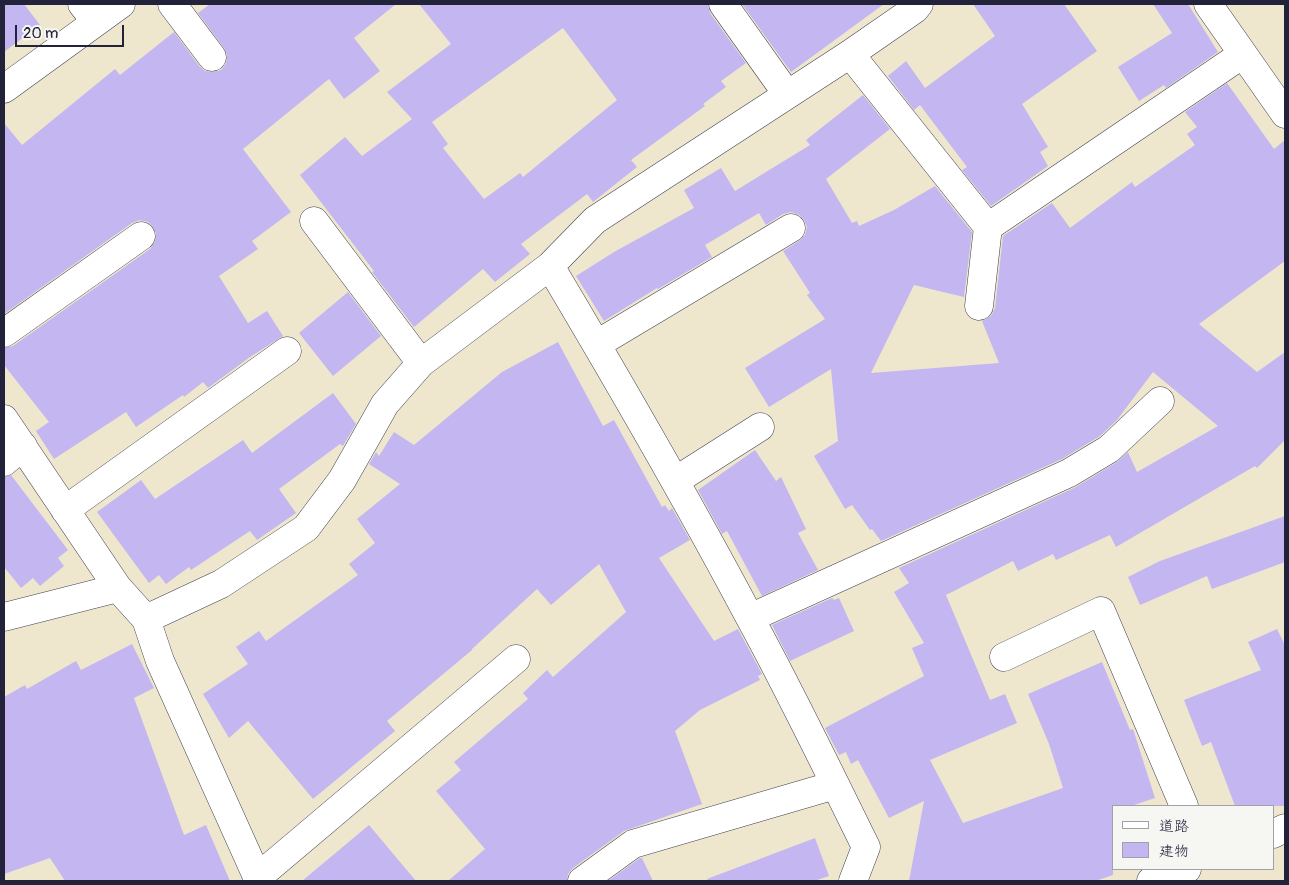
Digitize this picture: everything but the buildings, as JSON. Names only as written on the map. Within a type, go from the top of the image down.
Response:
[{"type":"street","points":[[4,89],[89,13],[121,4]]},
{"type":"street","points":[[172,4],[212,57]]},
{"type":"street","points":[[722,4],[787,94]]},
{"type":"street","points":[[1208,4],[1285,114]]},
{"type":"street","points":[[146,619],[221,584],[306,528],[342,480],[385,404],[420,364],[550,266],[595,220],[850,54],[915,6]]},
{"type":"street","points":[[850,54],[988,227],[979,306]]},
{"type":"street","points":[[988,227],[1243,54]]},
{"type":"street","points":[[314,221],[420,364]]},
{"type":"street","points":[[596,344],[790,228]]},
{"type":"street","points":[[4,333],[141,236]]},
{"type":"street","points":[[550,266],[675,481],[750,618],[866,847],[853,881]]},
{"type":"street","points":[[65,510],[287,351]]},
{"type":"street","points":[[750,618],[1069,473],[1109,449],[1160,401]]},
{"type":"street","points":[[4,419],[13,454],[65,510],[118,588],[146,619],[160,661],[258,879],[516,659]]},
{"type":"street","points":[[675,481],[760,427]]},
{"type":"street","points":[[4,617],[118,588]]},
{"type":"street","points":[[1004,657],[1101,611],[1184,805]]},
{"type":"street","points":[[582,881],[633,844],[835,785]]},
{"type":"street","points":[[1151,881],[1185,870]]}]
